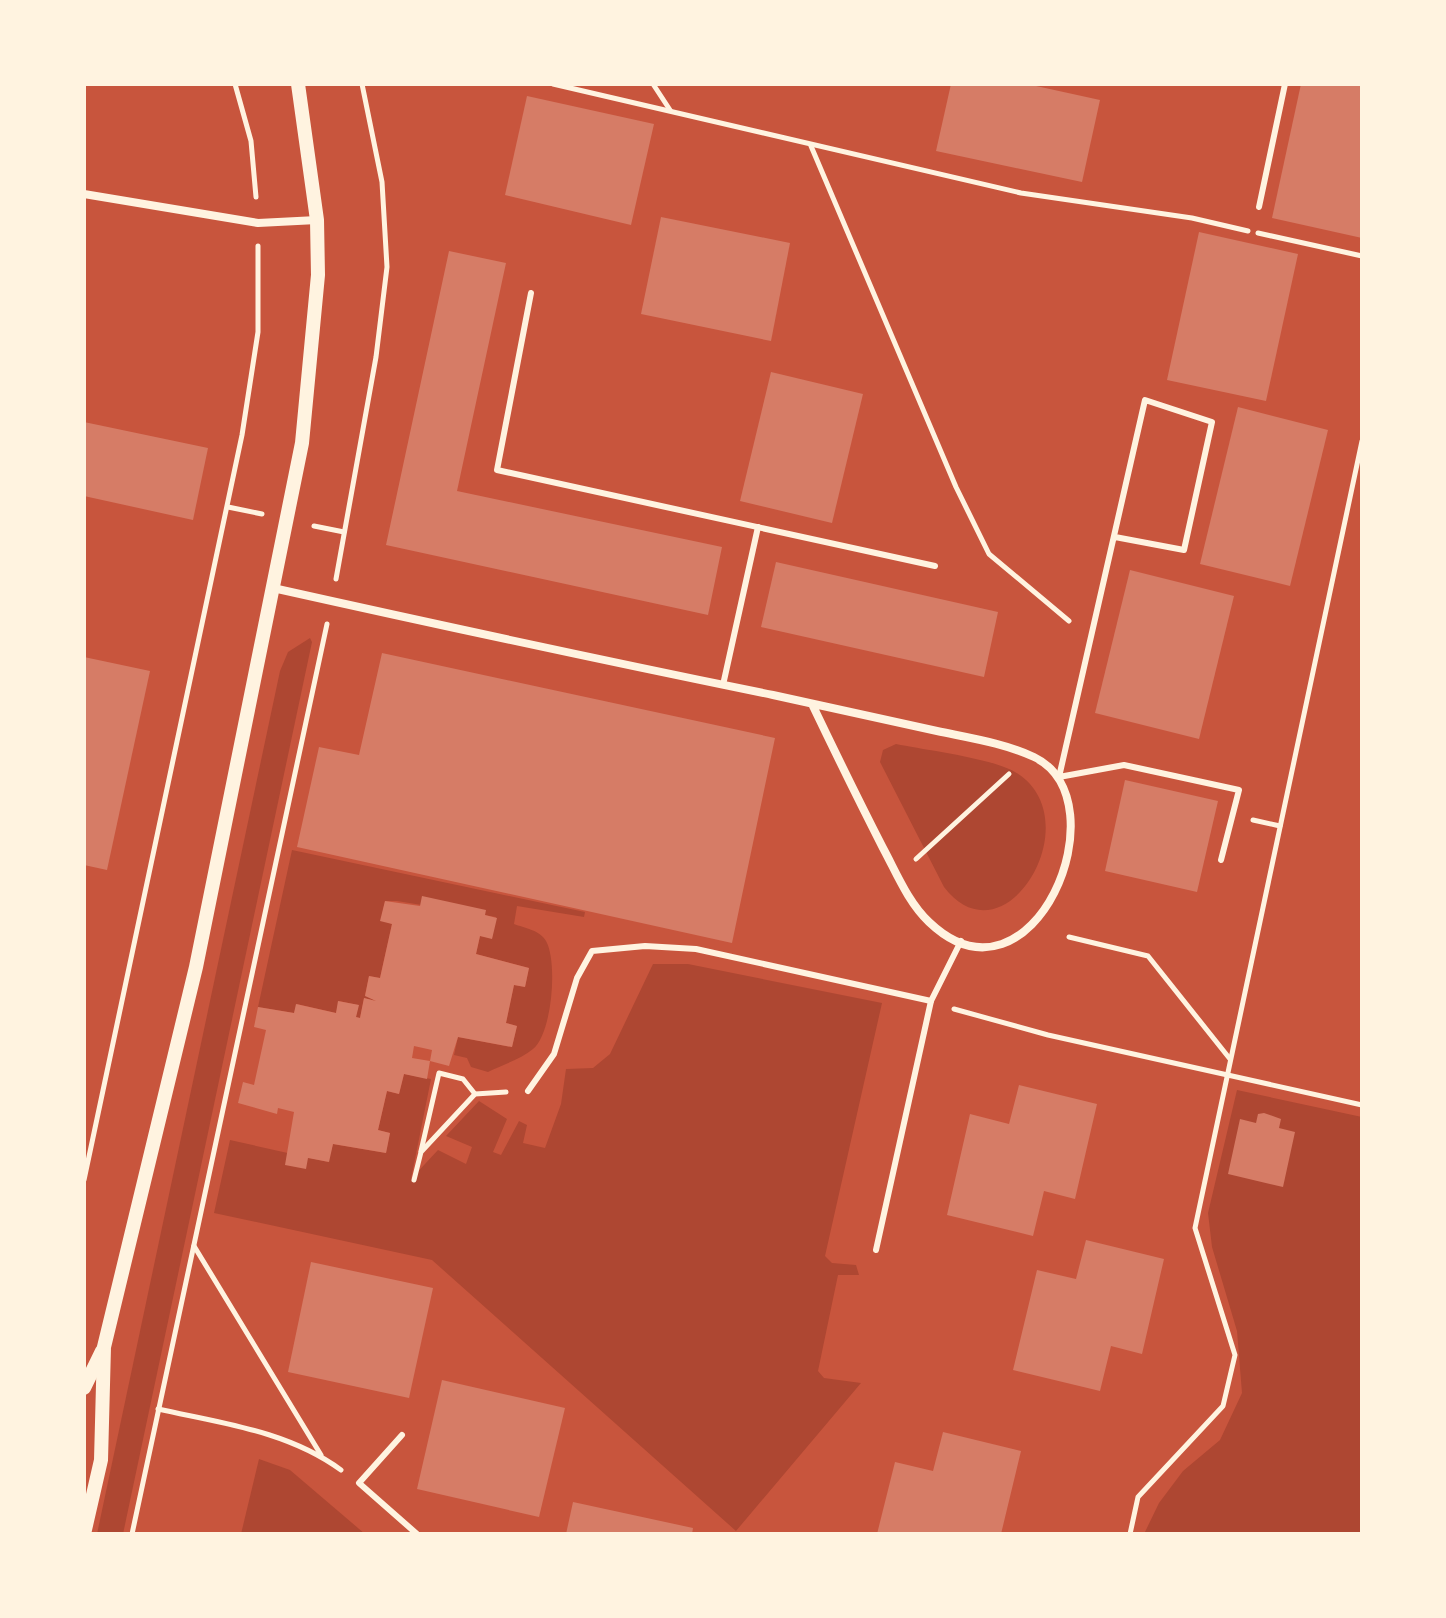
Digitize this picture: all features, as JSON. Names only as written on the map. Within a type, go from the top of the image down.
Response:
[{"type":"street","points":[[84,1534],[101,1460],[104,1347],[196,967],[305,414],[318,275],[317,220],[298,84]]},
{"type":"street","points":[[84,194],[258,223],[317,220]]},
{"type":"street","points":[[273,588],[812,704],[1017,749],[1039,759],[1059,777],[1071,804],[1071,831],[1062,871],[1035,925],[1003,946],[992,948],[961,941],[940,932],[913,904],[812,704]]},
{"type":"street","points":[[84,1388],[104,1347]]},
{"type":"lane","points":[[1259,207],[1285,84]]},
{"type":"lane","points":[[531,293],[497,470],[935,566]]},
{"type":"lane","points":[[1115,537],[1184,550],[1212,422],[1145,400],[1059,777],[1124,765],[1239,790],[1221,860]]},
{"type":"lane","points":[[723,685],[758,527]]},
{"type":"lane","points":[[876,1250],[931,1001],[961,941]]},
{"type":"lane","points":[[528,1091],[554,1054],[577,978],[592,951],[645,946],[696,949],[931,1001]]},
{"type":"lane","points":[[402,1435],[359,1483],[417,1534]]},
{"type":"path","points":[[84,1180],[242,435],[258,332],[258,223],[251,141],[235,84]]},
{"type":"path","points":[[338,568],[376,357],[387,267],[382,182],[362,84]]},
{"type":"path","points":[[553,84],[1021,193],[1192,218],[1362,256]]},
{"type":"path","points":[[653,84],[671,111]]},
{"type":"path","points":[[810,145],[956,487],[989,554],[1092,639]]},
{"type":"path","points":[[1130,1534],[1138,1497],[1223,1406],[1235,1355],[1195,1228],[1362,441]]},
{"type":"path","points":[[132,1534],[325,634]]},
{"type":"path","points":[[925,851],[1013,770]]},
{"type":"path","points":[[1069,937],[1148,956],[1230,1059]]},
{"type":"path","points":[[931,1001],[1018,1028],[1362,1105]]},
{"type":"path","points":[[414,1180],[439,1073],[463,1079],[475,1094]]},
{"type":"path","points":[[421,1152],[475,1094],[528,1091]]},
{"type":"path","points":[[193,1245],[321,1455]]},
{"type":"path","points":[[158,1409],[284,1438],[321,1455],[359,1483]]},
{"type":"shaded area","points":[[310,638],[312,642],[123,1534],[97,1534],[280,671],[288,652]]},
{"type":"shaded area","points":[[896,744],[1004,767],[1015,772],[1037,793],[1045,821],[1043,850],[1032,877],[1014,898],[992,909],[968,907],[944,887],[880,762],[883,750]]},
{"type":"shaded area","points":[[292,850],[585,912],[584,917],[517,906],[514,924],[540,934],[550,951],[551,997],[540,1041],[523,1056],[488,1072],[471,1067],[467,1058],[454,1055],[458,1037],[512,1047],[517,1026],[506,1023],[514,985],[525,987],[529,968],[476,954],[480,936],[492,938],[496,917],[397,901],[385,901],[381,920],[392,924],[380,978],[369,976],[365,995],[376,1001],[364,998],[360,1018],[356,1017],[358,1005],[339,1001],[336,1013],[297,1004],[294,1013],[258,1007]]},
{"type":"shaded area","points":[[653,964],[688,964],[882,1003],[825,1256],[832,1263],[856,1265],[859,1275],[838,1275],[818,1371],[824,1378],[861,1383],[736,1531],[432,1260],[214,1213],[230,1140],[328,1162],[333,1144],[386,1153],[390,1133],[378,1130],[387,1091],[399,1094],[404,1074],[431,1079],[411,1179],[438,1150],[466,1164],[472,1147],[446,1136],[479,1101],[507,1119],[493,1152],[501,1155],[519,1121],[527,1125],[523,1143],[545,1148],[561,1104],[566,1069],[593,1068],[610,1054]]},
{"type":"shaded area","points":[[1237,1090],[1362,1117],[1362,1534],[1144,1534],[1159,1503],[1183,1471],[1220,1440],[1242,1393],[1237,1331],[1212,1247],[1208,1213]]},
{"type":"shaded area","points":[[259,1459],[290,1470],[365,1534],[241,1534]]},
{"type":"building","points":[[951,84],[1027,84],[1100,100],[1082,182],[936,151]]},
{"type":"building","points":[[1301,84],[1362,85],[1362,238],[1272,218]]},
{"type":"building","points":[[527,96],[654,124],[631,225],[505,195]]},
{"type":"building","points":[[661,217],[790,243],[771,341],[641,314]]},
{"type":"building","points":[[1199,232],[1298,254],[1266,401],[1167,380]]},
{"type":"building","points":[[449,251],[506,263],[457,491],[722,547],[708,615],[386,545]]},
{"type":"building","points":[[771,372],[863,394],[832,523],[740,501]]},
{"type":"building","points":[[1238,407],[1328,430],[1290,586],[1200,564]]},
{"type":"building","points":[[84,422],[208,448],[193,520],[84,496]]},
{"type":"building","points":[[776,562],[998,612],[984,677],[761,627]]},
{"type":"building","points":[[1130,570],[1234,596],[1199,739],[1095,713]]},
{"type":"building","points":[[382,653],[775,738],[732,943],[297,847],[319,747],[359,755]]},
{"type":"building","points":[[84,657],[150,671],[107,870],[84,865]]},
{"type":"building","points":[[1125,780],[1218,801],[1197,892],[1105,871]]},
{"type":"building","points":[[422,896],[486,910],[485,915],[497,918],[492,939],[480,936],[476,954],[529,968],[525,987],[514,985],[506,1023],[517,1026],[512,1047],[458,1037],[449,1066],[430,1061],[427,1079],[404,1074],[399,1094],[387,1091],[378,1130],[390,1133],[386,1153],[333,1144],[329,1162],[308,1158],[306,1169],[285,1165],[294,1112],[278,1108],[277,1114],[238,1103],[243,1082],[254,1085],[266,1030],[254,1027],[258,1007],[294,1013],[296,1004],[336,1013],[338,1001],[359,1005],[356,1017],[360,1018],[364,998],[376,1001],[365,996],[369,976],[380,978],[392,924],[380,921],[385,901],[420,906]],"holes":[[[414,1046],[432,1050],[430,1061],[412,1058]]]},
{"type":"building","points":[[1019,1085],[1097,1104],[1075,1199],[1044,1191],[1033,1236],[947,1215],[970,1114],[1009,1124]]},
{"type":"building","points":[[1258,1114],[1281,1119],[1279,1128],[1295,1132],[1283,1187],[1228,1174],[1240,1119],[1256,1123]]},
{"type":"building","points":[[1086,1240],[1164,1259],[1142,1354],[1111,1346],[1100,1391],[1013,1370],[1037,1270],[1076,1279]]},
{"type":"building","points":[[311,1262],[433,1288],[409,1398],[288,1372]]},
{"type":"building","points":[[442,1380],[565,1408],[539,1517],[417,1489]]},
{"type":"building","points":[[943,1432],[1021,1451],[1001,1534],[877,1534],[895,1462],[933,1471]]},
{"type":"building","points":[[573,1502],[693,1528],[692,1534],[566,1534]]}]
